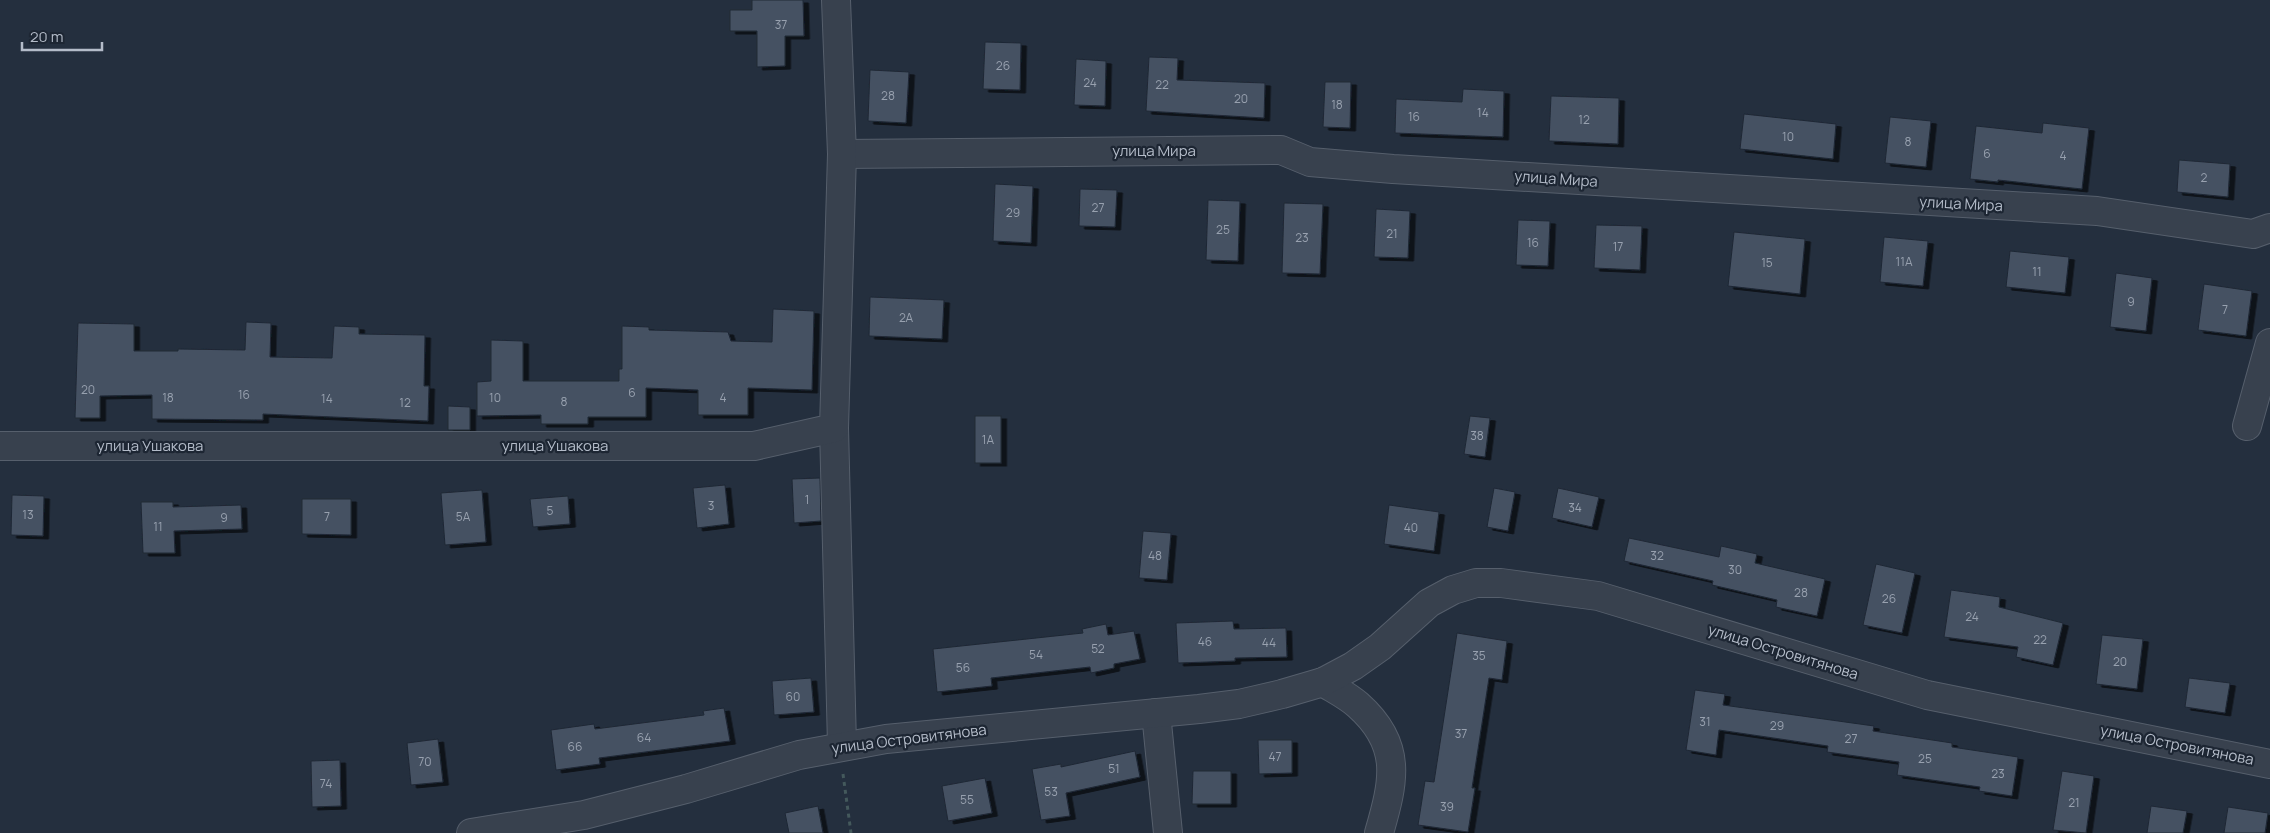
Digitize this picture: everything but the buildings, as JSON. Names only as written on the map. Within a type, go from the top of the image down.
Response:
[{"type":"street","points":[[836,0],[842,154],[834,428],[842,746]]},
{"type":"street","name":"улица Мира","points":[[842,154],[1281,150],[1310,162],[1393,169],[2097,211],[2253,234],[2270,228]]},
{"type":"street","points":[[2247,426],[2270,343]]},
{"type":"street","name":"улица Ушакова","points":[[0,446],[754,446],[834,428]]},
{"type":"street","name":"улица Островитянова","points":[[471,833],[584,815],[686,789],[799,755],[842,746],[886,739],[1239,704],[1282,694],[1323,682],[1354,666],[1380,647],[1429,603],[1453,590],[1476,584],[1501,583],[1598,596],[1927,695],[2270,764]]},
{"type":"street","points":[[1323,682],[1358,705],[1383,732],[1392,760],[1388,803],[1380,833]]},
{"type":"street","points":[[1156,713],[1168,833]]},
{"type":"path","points":[[842,746],[844,781],[851,833]]}]
